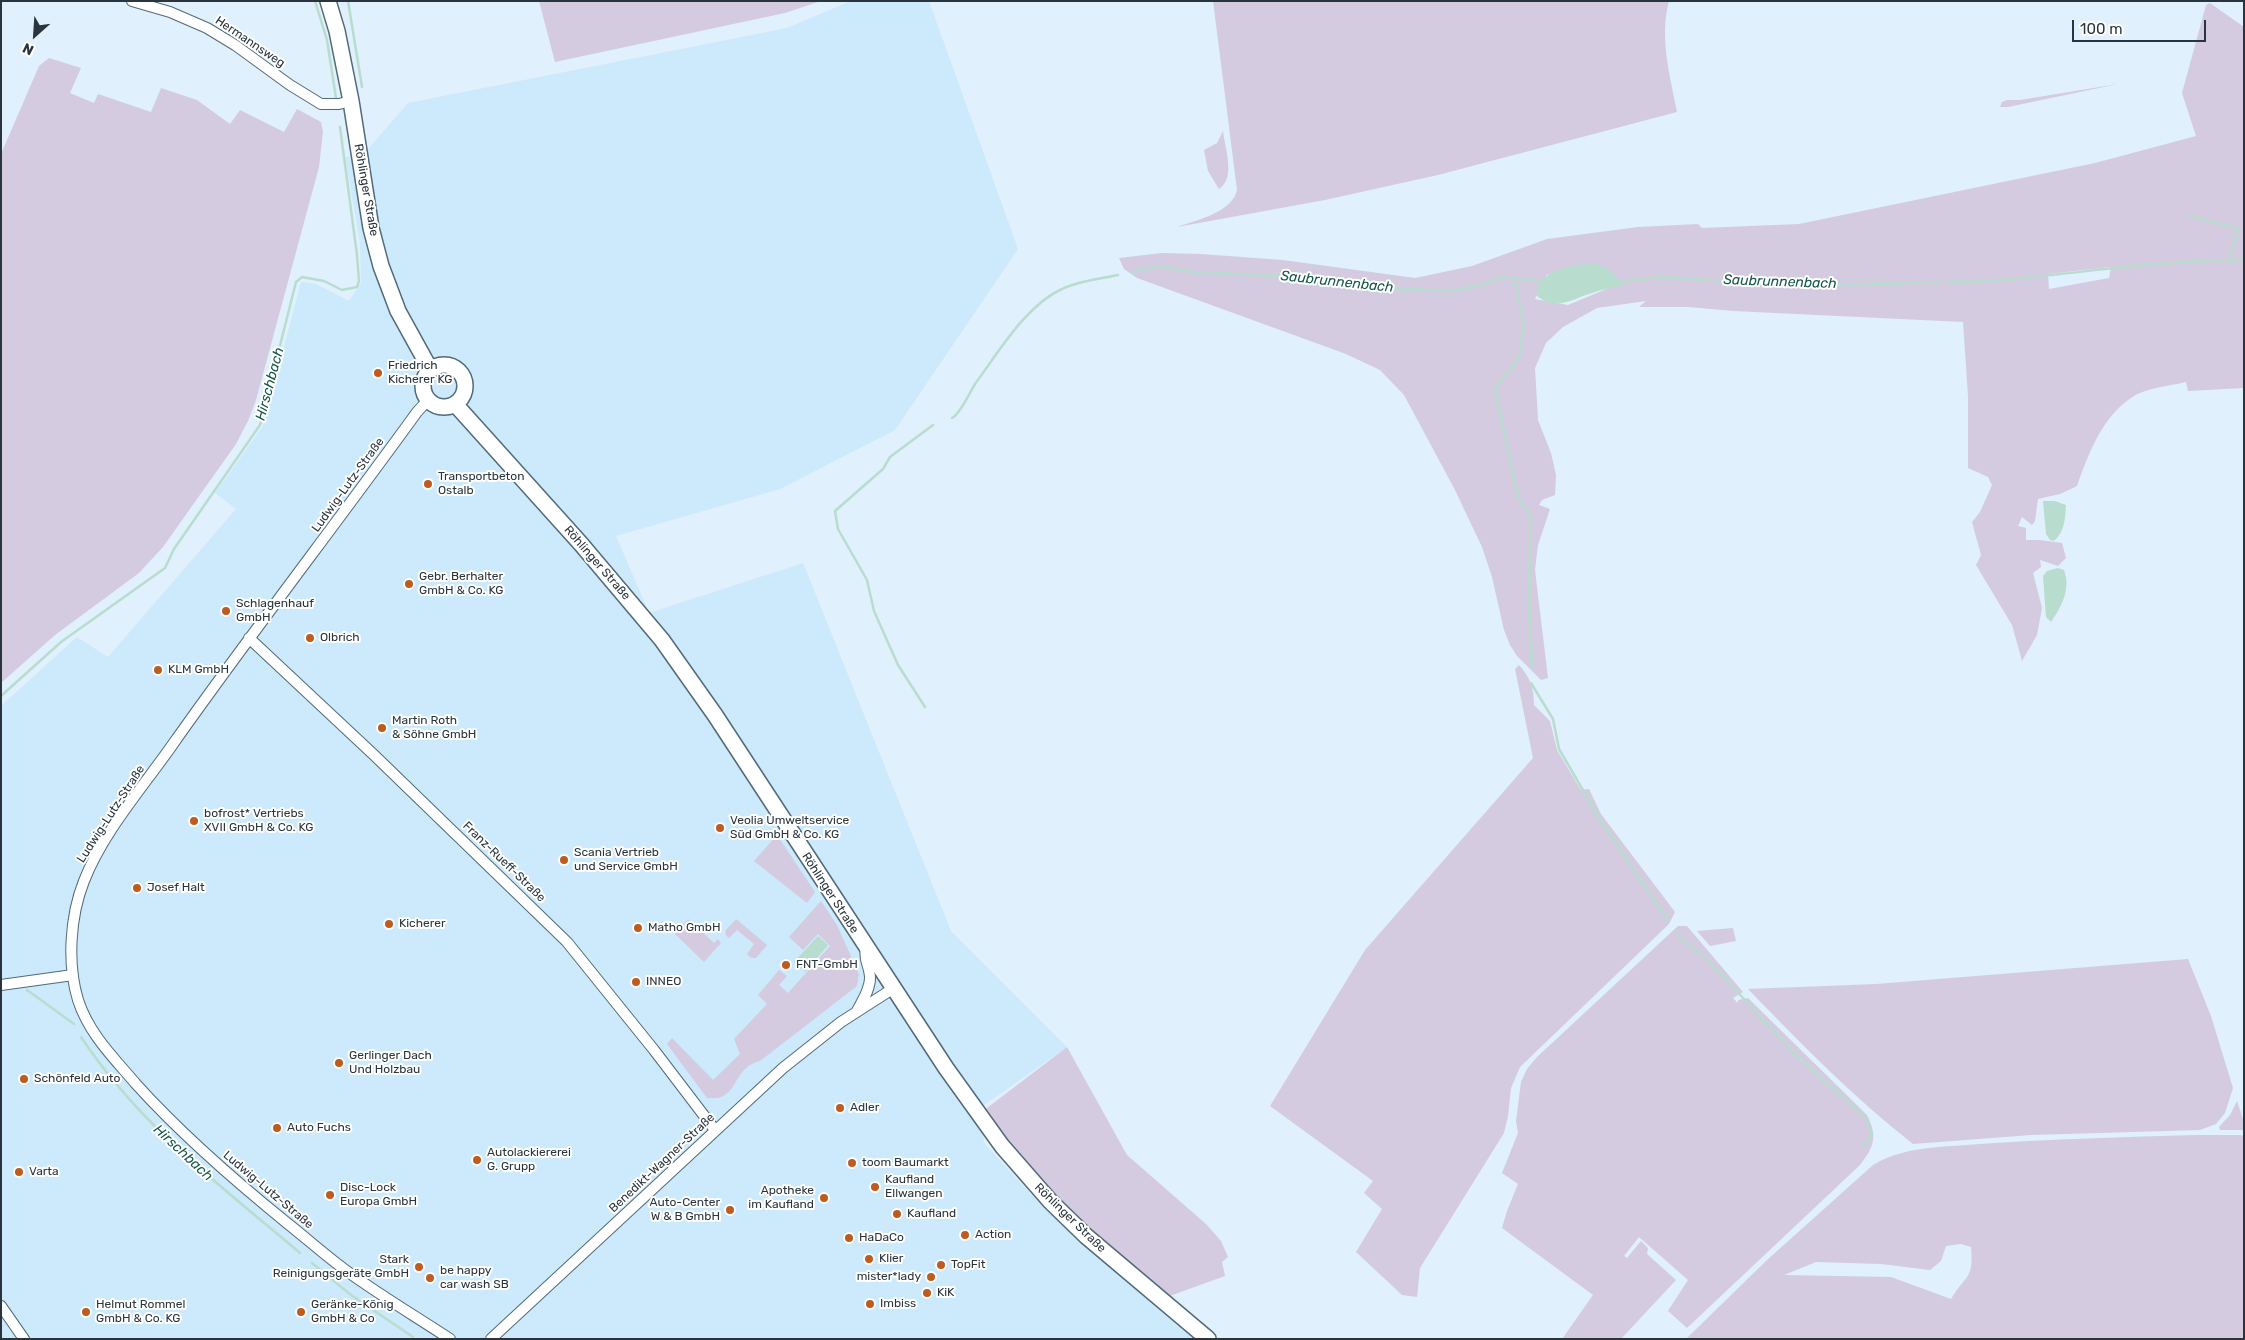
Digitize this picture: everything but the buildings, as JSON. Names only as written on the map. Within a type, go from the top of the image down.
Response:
[{"type":"street","name":"Hermannsweg","points":[[132,1],[170,12],[207,28],[235,44],[290,85],[321,104],[339,104],[351,101]]},
{"type":"street","name":"Röhlinger Straße","points":[[328,1],[337,31],[351,101],[371,228],[381,266],[398,311],[430,369]]},
{"type":"street","points":[[448,365],[459,371],[463,376],[465,389],[463,395],[455,404],[441,406],[428,400],[423,388],[426,374],[430,369],[436,366],[448,365]]},
{"type":"street","name":"Ludwig-Lutz-Straße","points":[[428,400],[416,412],[249,638],[133,800],[90,868],[79,895],[73,933],[73,975],[81,1007],[87,1022],[100,1043],[148,1097],[222,1171],[344,1269],[450,1339]]},
{"type":"street","name":"Röhlinger Straße","points":[[455,404],[581,544],[662,640],[715,715],[970,1104],[1027,1175],[1086,1236],[1208,1339]]},
{"type":"street","name":"Franz-Rueff-Straße","points":[[249,638],[374,755],[567,942],[660,1057],[715,1130]]},
{"type":"street","name":"Benedikt-Wagner-Straße","points":[[856,1012],[869,988],[870,978],[864,957],[866,948]]},
{"type":"street","points":[[1,986],[73,975]]},
{"type":"street","name":"Benedikt-Wagner-Straße","points":[[491,1339],[790,1062],[856,1012],[894,988]]},
{"type":"street","points":[[1,1306],[24,1339]]},
{"type":"shaded area","points":[[539,1],[821,1],[785,13],[555,62]]},
{"type":"shaded area","points":[[851,1],[929,1],[1018,249],[895,430],[780,489],[616,536],[649,613],[803,563],[951,931],[1067,1047],[980,1108],[984,1143],[1040,1204],[1081,1242],[1196,1339],[1,1339],[1,706],[77,637],[108,657],[236,509],[215,493],[263,426],[301,282],[316,284],[349,301],[361,283],[360,243],[345,157],[363,155],[408,103],[787,28]]},
{"type":"shaded area","points":[[1213,1],[1669,1],[1666,15],[1665,43],[1677,112],[1438,175],[1325,200],[1177,227],[1221,210],[1234,198],[1237,190]]},
{"type":"shaded area","points":[[2210,3],[2244,27],[2244,388],[2188,391],[2186,382],[2150,390],[2131,398],[2112,415],[2104,426],[2091,450],[2077,486],[2060,494],[2038,499],[2035,521],[2032,525],[2022,517],[2018,526],[2026,528],[2026,540],[2062,543],[2066,558],[2058,566],[2040,560],[2041,567],[2033,573],[2042,608],[2037,635],[2022,661],[2012,625],[1976,565],[1981,555],[1972,522],[1980,512],[1992,485],[1988,477],[1968,468],[1968,396],[1963,322],[1688,307],[1639,307],[1646,301],[1597,308],[1563,327],[1546,343],[1535,368],[1538,420],[1551,453],[1556,475],[1555,495],[1542,500],[1539,505],[1550,509],[1538,545],[1535,570],[1548,678],[1541,680],[1517,656],[1510,645],[1504,630],[1492,577],[1482,547],[1454,488],[1404,395],[1380,370],[1346,354],[1137,278],[1124,269],[1119,258],[1162,253],[1201,254],[1283,260],[1415,278],[1472,266],[1547,239],[1638,227],[1698,224],[1702,228],[1799,224],[2095,163],[2196,136],[2182,93],[2206,5]],"holes":[[[1599,267],[1621,283],[1568,305],[1535,299],[1547,275]],[[2111,267],[2109,278],[2049,289],[2048,274]]]},
{"type":"shaded area","points":[[49,58],[81,68],[70,93],[94,103],[98,94],[151,112],[161,88],[197,100],[230,124],[240,110],[284,132],[297,109],[321,122],[323,132],[319,167],[256,400],[236,444],[163,547],[139,573],[55,635],[1,683],[1,154],[39,66]]},
{"type":"shaded area","points":[[2118,84],[2008,107],[2000,107],[2002,102],[2007,100],[2020,100]]},
{"type":"shaded area","points":[[1223,131],[1228,171],[1224,184],[1219,189],[1208,171],[1204,150],[1217,143]]},
{"type":"shaded area","points":[[1595,263],[1613,273],[1621,282],[1621,286],[1597,291],[1557,304],[1550,303],[1537,296],[1543,280],[1550,274],[1567,267]]},
{"type":"shaded area","points":[[2043,501],[2055,501],[2066,505],[2062,529],[2054,541],[2050,540],[2046,534]]},
{"type":"shaded area","points":[[2058,568],[2064,570],[2066,591],[2062,604],[2051,622],[2046,617],[2043,576],[2047,571]]},
{"type":"shaded area","points":[[1519,665],[1531,683],[1534,705],[1550,721],[1557,750],[1581,790],[1589,789],[1601,814],[1675,912],[1669,924],[1520,1067],[1511,1088],[1504,1133],[1420,1268],[1417,1297],[1402,1295],[1356,1252],[1382,1209],[1364,1193],[1373,1181],[1270,1106],[1365,950],[1533,758],[1515,669]]},
{"type":"shaded area","points":[[777,835],[815,892],[807,903],[754,861]]},
{"type":"shaded area","points":[[821,901],[837,925],[859,974],[857,986],[760,1061],[746,1068],[728,1093],[720,1098],[707,1098],[667,1044],[672,1038],[713,1080],[740,1054],[734,1039],[767,1004],[758,995],[779,970],[787,976],[779,985],[788,993],[830,946],[818,934],[803,950],[789,937]]},
{"type":"shaded area","points":[[688,919],[714,943],[718,939],[721,943],[704,962],[675,934]]},
{"type":"shaded area","points":[[736,919],[767,945],[756,958],[751,958],[747,954],[754,944],[737,930],[729,938],[726,935],[725,931]]},
{"type":"shaded area","points":[[1678,926],[1687,926],[1743,992],[1733,998],[1738,1003],[1738,1000],[1748,998],[1867,1115],[1873,1130],[1873,1142],[1869,1153],[1860,1165],[1687,1328],[1668,1311],[1688,1280],[1639,1237],[1624,1256],[1627,1258],[1641,1241],[1648,1248],[1647,1254],[1676,1280],[1621,1339],[1562,1339],[1593,1295],[1502,1228],[1518,1184],[1502,1173],[1518,1133],[1516,1121],[1521,1082],[1527,1069],[1537,1057]]},
{"type":"shaded area","points":[[1733,928],[1736,941],[1710,946],[1697,931]]},
{"type":"shaded area","points":[[818,936],[828,945],[805,972],[794,962]]},
{"type":"shaded area","points":[[2188,959],[2211,1016],[2233,1088],[2225,1113],[2216,1124],[2200,1130],[2031,1135],[1913,1144],[1848,1089],[1748,989],[1876,984]]},
{"type":"shaded area","points":[[1067,1047],[1127,1155],[1206,1224],[1221,1241],[1228,1257],[1222,1262],[1225,1276],[1167,1297],[1079,1221],[1022,1161],[983,1111]]},
{"type":"shaded area","points":[[2237,1101],[2244,1122],[2244,1130],[2220,1130],[2219,1127],[2230,1115]]},
{"type":"shaded area","points":[[2241,1135],[2244,1137],[2244,1339],[1686,1339],[1767,1260],[1873,1165],[1885,1159],[1925,1148],[2088,1138]],"holes":[[[1961,1244],[1971,1247],[1970,1271],[1951,1299],[1891,1277],[1784,1275],[1816,1262],[1881,1264],[1930,1270],[1941,1261],[1946,1246]]]},
{"type":"waterway","name":"Hirschbach","points":[[315,1],[327,40],[336,98]]},
{"type":"waterway","points":[[348,1],[362,87]]},
{"type":"waterway","name":"Hirschbach","points":[[1,696],[61,642],[165,568],[174,549],[260,425],[296,282],[302,277],[324,281],[342,290],[357,287],[359,281],[357,255],[340,127]]},
{"type":"waterway","points":[[2189,216],[2238,228],[2229,261]]},
{"type":"waterway","name":"Saubrunnenbach","points":[[1949,282],[2023,278],[2170,263],[2244,261]]},
{"type":"waterway","name":"Saubrunnenbach","points":[[1133,272],[1159,266],[1192,272],[1280,276],[1354,287],[1451,291],[1485,284],[1500,278],[1541,282]]},
{"type":"waterway","name":"Saubrunnenbach","points":[[952,418],[961,408],[975,384],[1003,345],[1036,306],[1049,296],[1068,286],[1118,275]]},
{"type":"waterway","name":"Saubrunnenbach","points":[[1621,282],[1661,277],[1750,283],[1836,285],[1940,282]]},
{"type":"waterway","points":[[1514,278],[1524,323],[1519,357],[1495,389],[1518,497],[1531,516],[1529,606],[1532,667]]},
{"type":"waterway","name":"Saubrunnenbach","points":[[925,707],[898,665],[874,611],[867,580],[838,529],[835,511],[883,469],[890,457],[933,425]]},
{"type":"waterway","points":[[1531,683],[1553,719],[1559,749],[1601,821],[1668,920]]},
{"type":"waterway","points":[[1676,932],[1686,943],[1704,956],[1796,1055],[1866,1118],[1872,1134],[1865,1146]]},
{"type":"waterway","name":"Hirschbach","points":[[27,990],[74,1024]]},
{"type":"waterway","name":"Hirschbach","points":[[81,1037],[104,1069],[156,1127],[211,1179],[300,1253]]},
{"type":"waterway","name":"Hirschbach","points":[[312,1263],[351,1295],[413,1337]]},
{"type":"place","name":"Friedrich Kicherer KG","points":[[378,373]]},
{"type":"place","name":"Transportbeton Ostalb","points":[[428,484]]},
{"type":"place","name":"Gebr. Berhalter GmbH & Co. KG","points":[[409,584]]},
{"type":"place","name":"Schlagenhauf GmbH","points":[[226,611]]},
{"type":"place","name":"Olbrich","points":[[310,638]]},
{"type":"place","name":"KLM GmbH","points":[[158,670]]},
{"type":"place","name":"Martin Roth & Söhne GmbH","points":[[382,728]]},
{"type":"place","name":"bofrost* Vertriebs XVII GmbH & Co. KG","points":[[194,821]]},
{"type":"place","name":"Veolia Umweltservice Süd GmbH & Co. KG","points":[[720,828]]},
{"type":"place","name":"Scania Vertrieb und Service GmbH","points":[[564,860]]},
{"type":"place","name":"Josef Halt","points":[[137,888]]},
{"type":"place","name":"Kicherer","points":[[389,924]]},
{"type":"place","name":"Matho GmbH","points":[[638,928]]},
{"type":"place","name":"FNT-GmbH","points":[[786,965]]},
{"type":"place","name":"INNEO","points":[[636,982]]},
{"type":"place","name":"Gerlinger Dach Und Holzbau","points":[[339,1063]]},
{"type":"place","name":"Schönfeld Auto","points":[[24,1079]]},
{"type":"place","name":"Adler","points":[[840,1108]]},
{"type":"place","name":"Auto Fuchs","points":[[277,1128]]},
{"type":"place","name":"Autolackiererei G. Grupp","points":[[477,1160]]},
{"type":"place","name":"toom Baumarkt","points":[[852,1163]]},
{"type":"place","name":"Varta","points":[[19,1172]]},
{"type":"place","name":"Kaufland Ellwangen","points":[[875,1187]]},
{"type":"place","name":"Disc-Lock Europa GmbH","points":[[330,1195]]},
{"type":"place","name":"Apotheke im Kaufland","points":[[824,1198]]},
{"type":"place","name":"Auto-Center W & B GmbH","points":[[730,1210]]},
{"type":"place","name":"Kaufland","points":[[897,1214]]},
{"type":"place","name":"Action","points":[[965,1235]]},
{"type":"place","name":"HaDaCo","points":[[849,1238]]},
{"type":"place","name":"Klier","points":[[869,1259]]},
{"type":"place","name":"TopFit","points":[[941,1265]]},
{"type":"place","name":"Stark Reinigungsgeräte GmbH","points":[[419,1267]]},
{"type":"place","name":"mister*lady","points":[[931,1277]]},
{"type":"place","name":"be happy car wash SB","points":[[430,1278]]},
{"type":"place","name":"KiK","points":[[927,1293]]},
{"type":"place","name":"Imbiss","points":[[870,1304]]},
{"type":"place","name":"Helmut Rommel GmbH & Co. KG","points":[[86,1312]]},
{"type":"place","name":"Geränke-König GmbH & Co","points":[[301,1312]]}]
